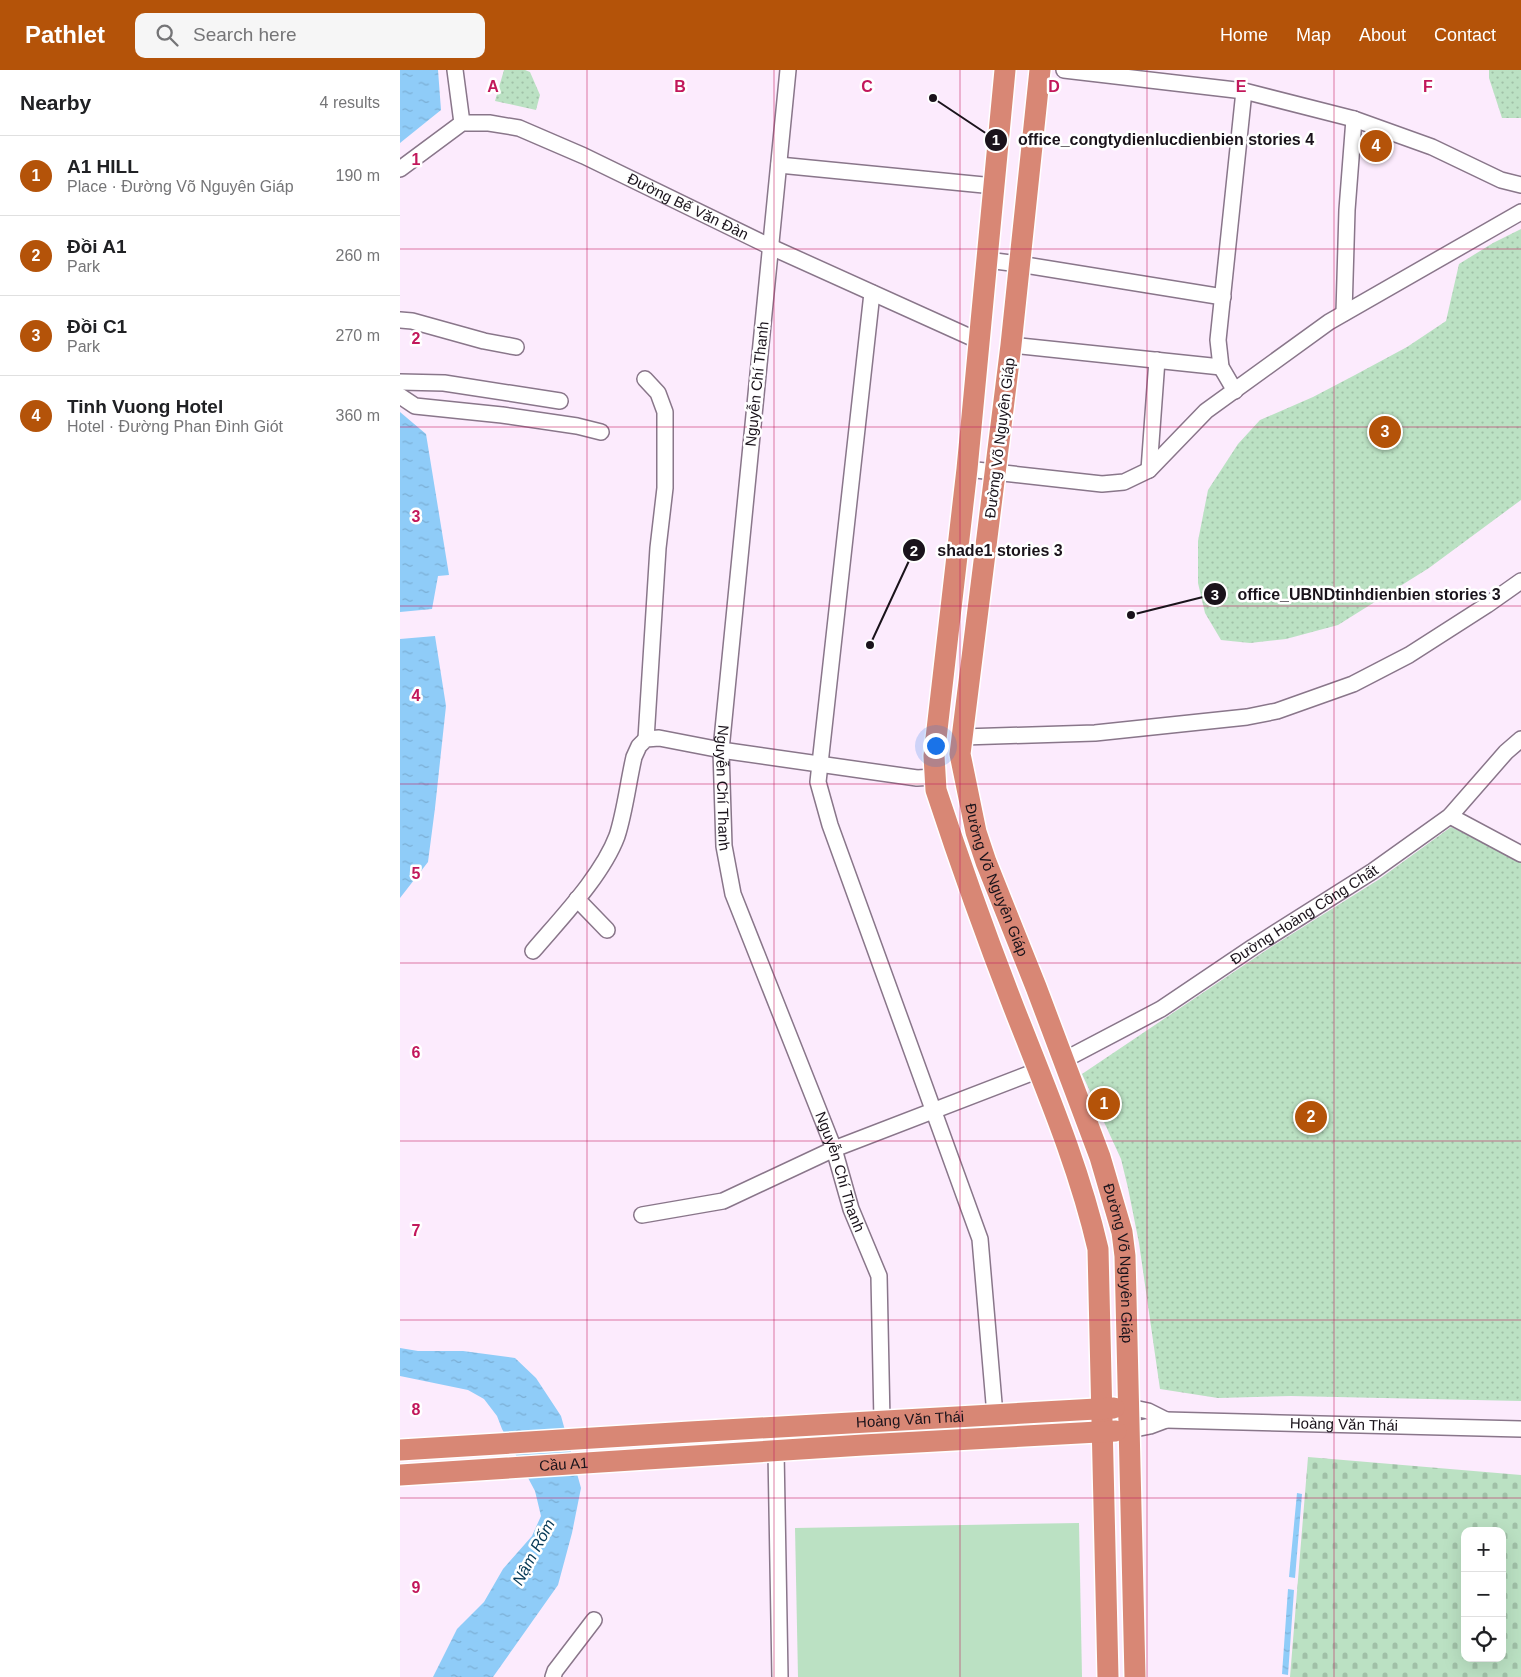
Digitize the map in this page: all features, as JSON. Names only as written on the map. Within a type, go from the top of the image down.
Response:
[{"type":"highway","name":"Đường Võ Nguyên Giáp","points":[[1005,70],[967,469],[934,756],[935,777],[936,790],[953,841],[1009,994],[1080,1178],[1098,1249],[1108,1677]]},
{"type":"highway","name":"Đường Võ Nguyên Giáp","points":[[1040,70],[1011,345],[960,754],[978,839],[1100,1157],[1122,1232],[1125,1256],[1135,1677]]},
{"type":"highway","points":[[979,341],[1011,345]]},
{"type":"highway","points":[[954,588],[981,591]]},
{"type":"highway","points":[[1038,1070],[1064,1060]]},
{"type":"highway","name":"Hoàng Văn Thái","points":[[690,1432],[1129,1407]]},
{"type":"highway","points":[[863,1445],[882,1421],[906,1443]]},
{"type":"highway","name":"Hoàng Văn Thái","points":[[695,1457],[863,1445],[1130,1430]]},
{"type":"highway","name":"Cầu A1","points":[[400,1450],[690,1432]]},
{"type":"highway","name":"Cầu A1","points":[[400,1475],[695,1457]]},
{"type":"street","points":[[400,169],[462,123],[455,70]]},
{"type":"street","name":"Nguyễn Chí Thanh","points":[[788,70],[722,750],[724,846],[733,894],[834,1150],[851,1209],[879,1276],[882,1421]]},
{"type":"street","points":[[1064,70],[1244,91],[1354,119],[1432,147],[1501,180],[1521,185]]},
{"type":"street","points":[[1235,390],[1221,367],[1218,340],[1244,91]]},
{"type":"street","points":[[1344,313],[1347,210],[1354,119]]},
{"type":"street","name":"Đường Bế Văn Đàn","points":[[462,123],[489,123],[519,128],[584,156],[771,247],[979,341]]},
{"type":"street","points":[[779,165],[994,186]]},
{"type":"street","points":[[967,469],[1102,484],[1124,482],[1150,470],[1206,411],[1329,322],[1521,212]]},
{"type":"street","points":[[987,260],[1223,297]]},
{"type":"street","points":[[872,293],[818,782],[830,825],[980,1239],[995,1415]]},
{"type":"street","points":[[400,320],[412,320],[476,339],[516,347]]},
{"type":"street","points":[[1011,345],[1221,367]]},
{"type":"street","points":[[1150,470],[1157,360]]},
{"type":"street","points":[[645,379],[658,394],[665,412],[665,488],[658,548],[646,739]]},
{"type":"street","points":[[400,382],[444,383],[560,401]]},
{"type":"street","points":[[400,396],[415,406],[502,415],[577,426],[602,432]]},
{"type":"street","points":[[963,737],[1095,733],[1247,717],[1277,710],[1353,684],[1409,655],[1521,581]]},
{"type":"street","points":[[533,951],[599,869],[617,836],[634,757],[639,746],[646,739],[659,738],[722,750],[918,778],[935,777]]},
{"type":"street","name":"Đường Hoàng Công Chất","points":[[1064,1060],[1161,1009],[1253,947],[1373,871],[1450,816],[1506,752],[1521,739]]},
{"type":"street","points":[[1450,816],[1521,854]]},
{"type":"street","points":[[577,898],[607,930]]},
{"type":"street","points":[[642,1215],[723,1200],[834,1150],[1038,1070]]},
{"type":"street","points":[[1129,1407],[1148,1411],[1166,1420]]},
{"type":"street","points":[[1130,1430],[1166,1420]]},
{"type":"street","name":"Hoàng Văn Thái","points":[[1166,1420],[1521,1429]]},
{"type":"street","points":[[776,1451],[780,1677]]},
{"type":"street","points":[[553,1677],[554,1671],[594,1620]]},
{"type":"green space","points":[[504,70],[525,70],[530,72],[540,95],[536,110],[495,101]]},
{"type":"green space","points":[[1489,70],[1521,70],[1521,118],[1502,118],[1489,78]]},
{"type":"green space","points":[[1521,229],[1521,500],[1429,568],[1338,625],[1286,639],[1250,643],[1221,640],[1205,613],[1198,583],[1198,541],[1208,490],[1238,444],[1260,420],[1313,397],[1355,375],[1407,347],[1446,321],[1459,264],[1493,243]]},
{"type":"green space","points":[[1451,827],[1521,861],[1521,1401],[1291,1396],[1218,1398],[1160,1389],[1139,1243],[1121,1159],[1082,1074],[1265,951],[1378,880]]},
{"type":"green space","points":[[1308,1457],[1521,1475],[1521,1677],[1290,1677]]},
{"type":"green space","points":[[1079,1523],[1082,1677],[798,1677],[795,1528]]},
{"type":"water","points":[[400,70],[438,70],[441,110],[400,143]]},
{"type":"water","points":[[400,412],[426,434],[449,575],[438,576],[432,609],[400,612]]},
{"type":"water","points":[[435,636],[446,706],[428,862],[400,898],[400,639]]},
{"type":"water","name":"Nậm Rốm","points":[[400,1348],[418,1351],[463,1351],[515,1358],[536,1378],[561,1416],[581,1488],[572,1533],[558,1585],[493,1677],[433,1677],[457,1629],[484,1602],[503,1569],[532,1536],[541,1516],[535,1491],[497,1416],[484,1399],[468,1390],[400,1376]]},
{"type":"water","points":[[1297,1493],[1302,1494],[1295,1578],[1289,1577]]},
{"type":"water","points":[[1288,1589],[1294,1590],[1288,1675],[1282,1674]]},
{"type":"place","name":"office_congtydienlucdienbien stories 4","points":[[933,98]]},
{"type":"place","name":"Tinh Vuong Hotel","points":[[1376,146]]},
{"type":"place","name":"Đồi C1","points":[[1385,432]]},
{"type":"place","name":"office_UBNDtinhdienbien stories 3","points":[[1131,615]]},
{"type":"place","name":"shade1 stories 3","points":[[870,645]]},
{"type":"place","name":"A1 HILL","points":[[1104,1104]]},
{"type":"place","name":"Đồi A1","points":[[1311,1117]]}]
